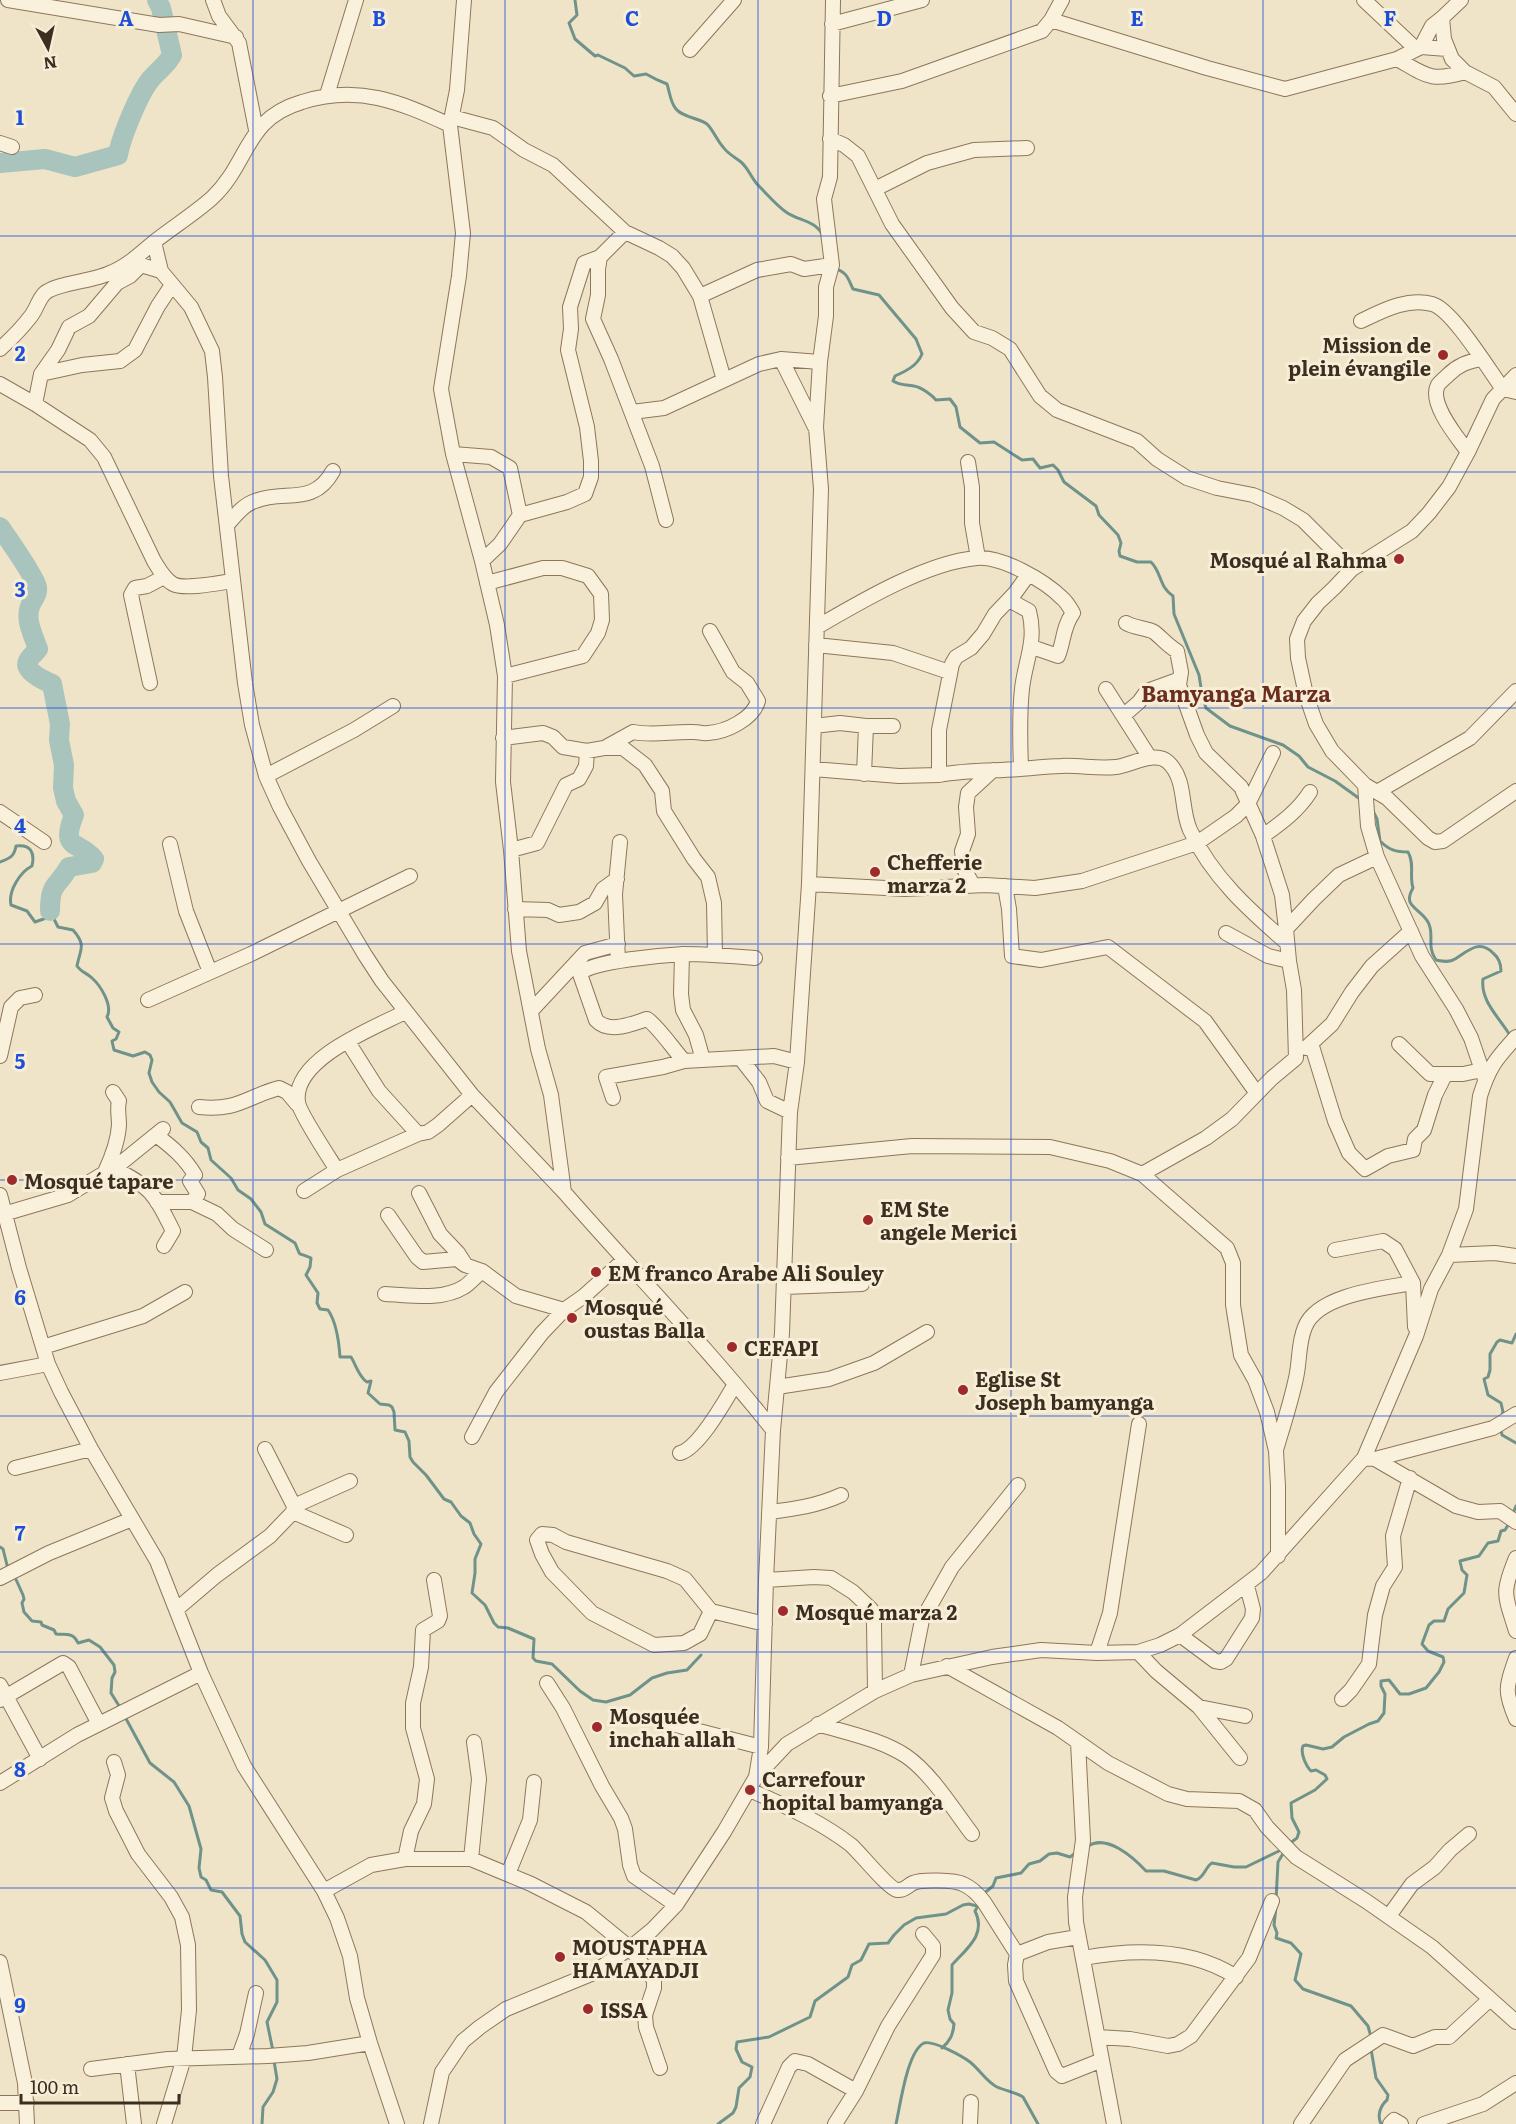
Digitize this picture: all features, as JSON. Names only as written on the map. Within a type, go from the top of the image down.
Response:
[{"type":"street","points":[[8,0],[159,25],[179,24],[236,37]]},
{"type":"street","points":[[213,0],[219,16],[239,43],[256,130]]},
{"type":"street","points":[[327,95],[356,0]]},
{"type":"street","points":[[463,0],[458,83],[451,121],[463,233],[459,276],[441,389],[453,454],[497,625],[505,676],[502,782],[511,850],[519,951],[538,1049],[551,1095],[564,1192]]},
{"type":"street","points":[[690,50],[734,0]]},
{"type":"street","points":[[431,2124],[442,2072],[463,2041],[506,2009],[591,1974],[630,1948],[652,1930],[676,1905],[750,1790],[756,1777],[762,1747],[766,1580],[773,1430],[784,1287],[790,1112],[797,1062],[809,884],[821,489],[816,427],[820,362],[826,316],[826,287],[832,265],[824,199],[830,177],[833,0]]},
{"type":"street","points":[[832,24],[922,0]]},
{"type":"street","points":[[830,96],[902,81],[1042,31],[1062,0]]},
{"type":"street","points":[[1364,0],[1418,48]]},
{"type":"street","points":[[1418,48],[1432,26],[1461,0]]},
{"type":"street","points":[[1442,18],[1447,49],[1452,59],[1465,72],[1494,87],[1516,114]]},
{"type":"street","points":[[1051,20],[1207,68],[1285,89],[1397,59],[1418,48],[1447,49]]},
{"type":"street","points":[[1397,59],[1419,72],[1437,78],[1448,78],[1465,72]]},
{"type":"street","points":[[0,349],[32,316],[45,293],[68,284],[109,274],[132,261],[208,202],[224,186],[256,130],[270,117],[301,102],[327,95],[346,94],[391,100],[451,121],[493,128],[524,150],[553,165],[625,232],[672,256],[683,268],[700,296],[724,380]]},
{"type":"street","points":[[830,139],[844,145],[858,156],[892,224],[952,308],[974,332],[992,338],[1010,349],[1040,396],[1057,410],[1137,441],[1157,459],[1187,478],[1217,488],[1253,495],[1283,508],[1304,520],[1352,569]]},
{"type":"street","points":[[874,189],[927,163],[974,150],[1027,148]]},
{"type":"street","points":[[482,561],[500,544],[520,515],[567,502],[585,494],[591,477],[587,427],[568,350],[571,329],[570,308],[585,263],[600,257],[625,232]]},
{"type":"street","points":[[154,242],[161,271],[191,307],[212,351],[221,476],[247,694],[252,725],[266,776],[280,807],[338,911],[365,955],[405,1012],[472,1095],[659,1297],[773,1430]]},
{"type":"street","points":[[600,257],[598,295],[593,320],[652,466],[666,520]]},
{"type":"street","points":[[700,296],[757,270],[791,264],[804,269],[832,265]]},
{"type":"street","points":[[35,404],[41,374],[58,350],[69,327],[89,316],[117,283],[130,276],[141,265],[161,271]]},
{"type":"street","points":[[41,374],[82,365],[120,362],[135,350],[172,285]]},
{"type":"street","points":[[1361,321],[1389,307],[1419,302],[1434,304],[1449,315],[1482,359],[1510,391]]},
{"type":"street","points":[[632,412],[664,408],[759,364],[781,359],[820,362]]},
{"type":"street","points":[[781,359],[816,427]]},
{"type":"street","points":[[1468,452],[1439,408],[1435,397],[1438,385],[1452,371],[1469,361],[1482,359]]},
{"type":"street","points":[[1516,375],[1510,391],[1493,399],[1449,487],[1418,525],[1386,549],[1352,569],[1317,603],[1304,621],[1298,639],[1298,658],[1306,695],[1316,724],[1332,751],[1369,791],[1387,798],[1435,842],[1443,841],[1463,829],[1516,791]]},
{"type":"street","points":[[0,384],[90,440],[104,458],[154,561],[174,585],[232,581]]},
{"type":"street","points":[[453,454],[490,457],[510,468],[520,515]]},
{"type":"street","points":[[968,462],[972,487],[972,523],[978,558]]},
{"type":"street","points":[[227,525],[243,507],[255,501],[267,497],[301,495],[316,491],[327,482],[333,471]]},
{"type":"street","points":[[817,627],[933,569],[978,558],[1015,568],[1028,575],[1064,599],[1073,613],[1065,623],[1064,642],[1058,656],[1032,647]]},
{"type":"street","points":[[487,583],[534,570],[562,568],[588,576],[601,594],[602,620],[598,633],[583,656],[505,676]]},
{"type":"street","points":[[939,775],[939,730],[949,672],[956,657],[977,641],[995,614],[1028,575]]},
{"type":"street","points":[[150,683],[131,595],[135,588],[147,586],[165,577]]},
{"type":"street","points":[[1009,600],[1029,611],[1032,623],[1032,647],[1026,661],[1019,721],[1021,769]]},
{"type":"street","points":[[1126,623],[1135,628],[1153,631],[1177,651],[1181,672],[1179,685],[1197,735],[1206,753],[1241,787],[1263,836],[1282,895],[1288,961],[1294,990],[1296,1058]]},
{"type":"street","points":[[604,748],[633,732],[646,735],[695,732],[707,734],[728,729],[756,708],[758,701],[747,683],[734,672],[710,631]]},
{"type":"street","points":[[816,645],[893,653],[949,672]]},
{"type":"street","points":[[1124,715],[1139,702],[1147,691],[1180,679]]},
{"type":"street","points":[[1106,689],[1150,758]]},
{"type":"street","points":[[1369,791],[1470,738],[1516,690]]},
{"type":"street","points":[[266,776],[354,730],[393,706]]},
{"type":"street","points":[[814,726],[840,723],[893,726]]},
{"type":"street","points":[[864,774],[867,726]]},
{"type":"street","points":[[503,738],[543,733],[553,737],[563,747],[587,751],[623,748],[645,765],[662,791],[664,812],[694,859],[708,876],[714,903],[715,955]]},
{"type":"street","points":[[511,850],[537,843],[566,785],[579,779],[586,766],[587,751]]},
{"type":"street","points":[[809,884],[905,889],[973,885],[1035,888],[1083,881],[1197,843],[1236,816],[1248,804],[1273,753]]},
{"type":"street","points":[[813,769],[899,776],[939,775],[964,771],[1060,766],[1114,767],[1150,758],[1160,758],[1167,761],[1178,776],[1184,814],[1210,866],[1250,911],[1287,936]]},
{"type":"street","points":[[973,885],[964,869],[962,851],[968,834],[966,807],[968,793],[993,770]]},
{"type":"street","points":[[756,1777],[786,1744],[875,1691],[911,1675],[992,1657],[1041,1650],[1097,1653],[1138,1652],[1180,1635],[1247,1586],[1370,1459],[1431,1289],[1449,1255],[1466,1209],[1483,1074],[1471,1038],[1422,956],[1377,857],[1368,826],[1366,809],[1369,791]]},
{"type":"street","points":[[1263,836],[1292,814],[1310,792]]},
{"type":"street","points":[[0,813],[44,842]]},
{"type":"street","points":[[618,961],[615,894],[620,842]]},
{"type":"street","points":[[170,843],[186,911],[210,972]]},
{"type":"street","points":[[1287,936],[1314,899],[1339,875],[1377,857]]},
{"type":"street","points":[[148,1000],[410,876]]},
{"type":"street","points":[[515,909],[548,910],[559,915],[579,912],[595,903],[603,889],[617,879]]},
{"type":"street","points":[[1005,886],[1012,956],[1041,960],[1108,947],[1205,1021],[1256,1092]]},
{"type":"street","points":[[1142,1174],[1206,1138],[1232,1119],[1256,1092],[1332,1024],[1372,966],[1411,931]]},
{"type":"street","points":[[1226,933],[1268,956],[1288,961]]},
{"type":"street","points":[[531,1011],[585,953],[618,944]]},
{"type":"street","points":[[682,954],[683,1010],[696,1035],[703,1060]]},
{"type":"street","points":[[684,1061],[662,1036],[655,1024],[647,1019],[611,1028],[601,1025],[596,1020],[581,972],[618,961],[682,954],[755,958]]},
{"type":"street","points":[[0,1056],[11,1007],[20,998],[35,995]]},
{"type":"street","points":[[297,1104],[304,1075],[317,1061],[405,1012]]},
{"type":"street","points":[[1483,1074],[1512,1041]]},
{"type":"street","points":[[348,1042],[379,1090],[418,1134]]},
{"type":"street","points":[[1311,1043],[1335,1121],[1349,1153],[1365,1169],[1388,1156],[1413,1150],[1415,1139],[1424,1130],[1435,1095],[1445,1075]]},
{"type":"street","points":[[1399,1044],[1430,1074],[1483,1074]]},
{"type":"street","points":[[613,1098],[606,1077],[684,1061],[774,1056],[797,1062]]},
{"type":"street","points":[[741,1059],[759,1082],[767,1101],[790,1112]]},
{"type":"street","points":[[199,1107],[237,1105],[279,1088],[287,1092],[297,1104],[337,1170]]},
{"type":"street","points":[[109,1170],[119,1123],[117,1112],[119,1101],[113,1092]]},
{"type":"street","points":[[304,1191],[337,1170],[428,1131],[472,1095]]},
{"type":"street","points":[[2,1214],[68,1195],[109,1170],[160,1132],[188,1163],[195,1175],[190,1181],[198,1194],[192,1202]]},
{"type":"street","points":[[788,1158],[912,1146],[1050,1147],[1110,1161],[1142,1174],[1227,1248],[1233,1263],[1233,1305],[1241,1355],[1255,1380],[1267,1413],[1276,1451],[1278,1556]]},
{"type":"street","points":[[109,1170],[140,1182],[153,1194],[173,1231],[164,1246]]},
{"type":"street","points":[[419,1193],[440,1234],[458,1253],[465,1265]]},
{"type":"street","points":[[0,1195],[2,1214],[48,1364],[91,1449],[157,1561],[201,1673],[243,1766],[283,1824],[324,1891],[337,1918],[350,1956],[357,1998],[370,2043],[397,2124]]},
{"type":"street","points":[[157,1202],[192,1202],[217,1214],[233,1229],[266,1250]]},
{"type":"street","points":[[388,1215],[417,1257],[423,1262],[457,1259],[465,1265],[482,1271],[516,1296],[564,1310]]},
{"type":"street","points":[[1335,1250],[1383,1241],[1395,1249],[1413,1283],[1416,1336]]},
{"type":"street","points":[[1449,1255],[1495,1253],[1516,1256]]},
{"type":"street","points":[[472,1437],[496,1392],[542,1334],[564,1310],[584,1296],[624,1260]]},
{"type":"street","points":[[385,1294],[434,1296],[451,1293],[464,1287],[482,1271]]},
{"type":"street","points":[[1276,1451],[1296,1377],[1305,1325],[1323,1307],[1346,1296],[1413,1283]]},
{"type":"street","points":[[784,1287],[862,1284]]},
{"type":"street","points":[[43,1347],[143,1316],[185,1292]]},
{"type":"street","points":[[777,1387],[829,1379],[865,1366],[927,1332]]},
{"type":"street","points":[[0,1373],[48,1364]]},
{"type":"street","points":[[680,1453],[685,1452],[700,1436],[735,1384]]},
{"type":"street","points":[[1370,1459],[1498,1426],[1516,1414]]},
{"type":"street","points":[[1097,1653],[1110,1613],[1138,1424]]},
{"type":"street","points":[[15,1468],[91,1449]]},
{"type":"street","points":[[265,1449],[294,1509],[346,1534]]},
{"type":"street","points":[[1370,1459],[1410,1478],[1456,1506],[1478,1512],[1500,1511],[1512,1520]]},
{"type":"street","points":[[1342,1699],[1369,1664],[1375,1615],[1383,1586],[1395,1567],[1393,1536],[1410,1478]]},
{"type":"street","points":[[177,1609],[217,1575],[270,1536],[294,1509],[350,1481]]},
{"type":"street","points":[[911,1675],[922,1620],[952,1567],[1018,1485]]},
{"type":"street","points":[[769,1512],[806,1507],[841,1495]]},
{"type":"street","points":[[2,1577],[49,1553],[132,1519]]},
{"type":"street","points":[[711,1611],[700,1634],[684,1643],[654,1646],[592,1613],[552,1572],[537,1540],[542,1534],[553,1534],[566,1542],[667,1571],[685,1579],[711,1611],[765,1624]]},
{"type":"street","points":[[1516,1558],[1507,1580],[1505,1596],[1516,1631]]},
{"type":"street","points":[[766,1580],[831,1578],[847,1587],[871,1609],[874,1623],[875,1691]]},
{"type":"street","points":[[405,1859],[411,1831],[423,1804],[427,1779],[413,1728],[413,1703],[421,1667],[423,1630],[438,1621],[440,1616],[434,1580]]},
{"type":"street","points":[[1180,1635],[1215,1660],[1221,1662],[1227,1659],[1252,1618],[1253,1609],[1247,1586]]},
{"type":"street","points":[[1138,1652],[1156,1671],[1199,1707],[1240,1758]]},
{"type":"street","points":[[1516,1659],[1507,1684],[1508,1704],[1516,1719]]},
{"type":"street","points":[[40,1759],[2,1694],[63,1663],[69,1667],[103,1722]]},
{"type":"street","points":[[947,1666],[1058,1728],[1108,1763],[1168,1794],[1187,1799],[1239,1801],[1256,1810],[1279,1840],[1296,1857],[1389,1916],[1432,1947],[1516,2022]]},
{"type":"street","points":[[0,1784],[103,1722],[201,1673]]},
{"type":"street","points":[[547,1683],[564,1708],[602,1786],[621,1818],[634,1876],[676,1905]]},
{"type":"street","points":[[1199,1707],[1245,1716]]},
{"type":"street","points":[[664,1722],[762,1747]]},
{"type":"street","points":[[818,1724],[878,1743],[905,1755],[921,1769],[972,1833]]},
{"type":"street","points":[[471,1859],[479,1779],[474,1742]]},
{"type":"street","points":[[1078,1742],[1083,1840],[1075,1897],[1078,1937],[1113,2124]]},
{"type":"street","points":[[114,1762],[118,1775],[112,1798],[116,1811],[138,1854],[171,1897],[182,1917],[188,1945],[189,2010],[184,2058],[164,2124]]},
{"type":"street","points":[[508,1874],[530,1820],[534,1782]]},
{"type":"street","points":[[750,1790],[816,1821],[849,1844],[891,1887],[898,1890],[905,1889],[914,1882],[923,1881],[961,1882],[981,1898],[1017,1954],[1016,1980],[1056,2071],[1062,2076],[1102,2060]]},
{"type":"street","points":[[1389,1916],[1412,1884],[1435,1867],[1469,1834]]},
{"type":"street","points":[[324,1891],[371,1865],[405,1859],[471,1859],[531,1884],[586,1912],[630,1948],[654,1980],[654,1988],[645,2016],[646,2026],[660,2068]]},
{"type":"street","points":[[1098,2037],[1130,2039],[1168,2046],[1178,2044],[1191,2036],[1249,1958],[1272,1902]]},
{"type":"street","points":[[835,2124],[856,2091],[888,2026],[933,1955],[933,1946],[923,1934]]},
{"type":"street","points":[[1017,1954],[1048,1942],[1078,1937]]},
{"type":"street","points":[[1083,1958],[1121,1953],[1188,1957],[1221,1967],[1236,1977]]},
{"type":"street","points":[[1,1968],[27,2103],[27,2124]]},
{"type":"street","points":[[239,2056],[247,2034],[256,1994]]},
{"type":"street","points":[[1300,2124],[1345,2060],[1370,2042],[1383,2034],[1413,2046],[1435,2037],[1449,2037],[1490,1999]]},
{"type":"street","points":[[91,2068],[184,2058],[272,2056],[370,2043]]},
{"type":"street","points":[[763,2124],[789,2067],[795,2061],[808,2064],[856,2091]]},
{"type":"street","points":[[127,2064],[134,2124]]},
{"type":"street","points":[[1424,2124],[1483,2104],[1515,2087]]},
{"type":"street","points":[[970,2124],[971,2102]]},
{"type":"street","points":[[0,2103],[27,2103]]},
{"type":"street","points":[[1390,2124],[1394,2121],[1401,2124]]},
{"type":"waterway","points":[[0,163],[45,159],[75,167],[118,155],[141,95],[150,80],[172,55],[157,0]]},
{"type":"waterway","points":[[575,0],[577,15],[569,23],[575,39],[595,56],[598,55],[625,68],[634,76],[646,74],[667,84],[671,100],[679,112],[708,125],[725,149],[743,164],[774,202],[791,215],[816,227],[823,236]]},
{"type":"waterway","points":[[836,269],[845,274],[853,289],[879,295],[916,339],[922,354],[920,358],[911,368],[895,376],[893,381],[920,388],[936,400],[950,399],[956,407],[960,427],[980,443],[994,442],[1022,460],[1033,459],[1040,468],[1053,465],[1064,482],[1096,506],[1099,515],[1118,535],[1121,543],[1120,556],[1137,562],[1151,562],[1165,588],[1173,596],[1174,614],[1199,675],[1206,708],[1230,726],[1283,745],[1299,756],[1308,767],[1335,781],[1360,799]]},
{"type":"waterway","points":[[0,527],[37,587],[28,615],[38,649],[27,665],[32,672],[52,684],[60,724],[59,740],[64,765],[63,788],[66,801],[74,815],[70,826],[70,840],[94,859],[92,863],[69,867],[53,890],[50,911]]},
{"type":"waterway","points":[[1373,811],[1377,819],[1380,841],[1386,847],[1408,852],[1410,856],[1413,888],[1409,899],[1428,922],[1433,955],[1436,960],[1450,961],[1478,947],[1488,949],[1498,959],[1501,971],[1483,979],[1483,987],[1488,1003],[1511,1037]]},
{"type":"waterway","points":[[0,862],[11,857],[16,846],[25,846],[31,850],[32,866],[16,882],[11,894],[11,905],[27,911],[35,922],[49,917],[50,911]]},
{"type":"waterway","points":[[50,911],[58,927],[73,930],[80,940],[81,948],[77,966],[90,976],[105,996],[108,1007],[107,1017],[113,1028],[119,1032],[116,1039],[112,1041],[114,1050],[133,1056],[145,1052],[150,1055],[152,1060],[149,1073],[152,1082],[170,1102],[182,1123],[197,1132],[201,1142],[208,1148],[211,1160],[231,1178],[238,1190],[251,1199],[261,1212],[265,1224],[295,1243],[300,1254],[311,1258],[306,1275],[318,1293],[317,1303],[320,1309],[328,1310],[334,1321],[340,1357],[351,1357],[362,1377],[367,1382],[371,1381],[368,1393],[380,1404],[392,1407],[395,1430],[405,1432],[413,1462],[444,1499],[451,1502],[461,1516],[470,1523],[481,1544],[475,1559],[472,1593],[485,1605],[494,1623],[498,1627],[508,1628],[534,1639],[533,1658],[536,1661],[552,1664],[580,1691],[593,1700],[606,1702],[630,1695],[652,1678],[687,1670],[701,1655]]},
{"type":"waterway","points":[[1501,1417],[1503,1412],[1501,1403],[1488,1395],[1484,1379],[1488,1377],[1490,1354],[1497,1342],[1500,1340],[1512,1343],[1516,1334]]},
{"type":"waterway","points":[[1501,1430],[1502,1435],[1516,1443]]},
{"type":"waterway","points":[[1512,1516],[1516,1506]]},
{"type":"waterway","points":[[1289,1844],[1297,1838],[1299,1832],[1292,1818],[1291,1803],[1315,1790],[1327,1779],[1325,1775],[1309,1769],[1303,1756],[1303,1746],[1323,1749],[1332,1747],[1344,1737],[1378,1721],[1384,1713],[1385,1694],[1381,1681],[1389,1680],[1400,1694],[1409,1694],[1426,1688],[1444,1662],[1443,1657],[1428,1651],[1422,1644],[1429,1625],[1434,1621],[1444,1621],[1448,1609],[1464,1593],[1467,1575],[1462,1570],[1460,1561],[1479,1556],[1488,1543],[1498,1541],[1501,1531],[1505,1530],[1510,1522]]},
{"type":"waterway","points":[[0,1547],[11,1569]]},
{"type":"waterway","points":[[14,1575],[23,1595],[24,1612],[32,1621],[41,1622],[42,1625],[54,1630],[56,1634],[71,1636],[78,1643],[89,1640],[100,1647],[114,1665],[111,1693],[121,1709]]},
{"type":"waterway","points":[[124,1715],[150,1763],[174,1782],[189,1806],[201,1849],[199,1868],[201,1877],[206,1880],[211,1890],[222,1892],[240,1916],[245,1942],[265,1960],[277,1980],[277,2002],[267,2022],[273,2051]]},
{"type":"waterway","points":[[1088,1846],[1095,1843],[1111,1845],[1134,1859],[1146,1871],[1164,1871],[1196,1880],[1212,1863],[1246,1867],[1283,1849]]},
{"type":"waterway","points":[[982,1895],[993,1886],[996,1878],[1021,1873],[1029,1864],[1040,1861],[1049,1854],[1057,1853],[1070,1857],[1077,1852]]},
{"type":"waterway","points":[[1276,1900],[1278,1862],[1284,1852]]},
{"type":"waterway","points":[[942,2048],[951,2038],[954,2024],[948,2010],[952,1993],[952,1965],[969,1947],[977,1934],[978,1920],[975,1911],[979,1904]]},
{"type":"waterway","points":[[718,2124],[733,2113],[739,2088],[750,2077],[752,2067],[742,2062],[736,2049],[737,2042],[769,2037],[810,2017],[815,2001],[848,1977],[852,1965],[861,1960],[869,1944],[888,1943],[904,1925],[916,1918],[946,1914],[963,1905],[977,1906]]},
{"type":"waterway","points":[[1276,1907],[1274,1925],[1276,1938],[1291,1943],[1301,1954],[1295,1980],[1303,1989],[1351,2006],[1368,2026],[1371,2037]]},
{"type":"waterway","points":[[896,2124],[909,2068],[918,2048],[924,2043],[940,2046],[961,2056],[993,2085],[1023,2097],[1038,2124]]},
{"type":"waterway","points":[[1371,2049],[1376,2078],[1388,2095],[1380,2111],[1381,2124]]},
{"type":"waterway","points":[[262,2124],[263,2107],[273,2092],[277,2079],[274,2061]]},
{"type":"place","name":"Mission de plein évangile","points":[[1443,355]]},
{"type":"place","name":"Mosqué al Rahma","points":[[1399,559]]},
{"type":"place","name":"Chefferie marza 2","points":[[875,872]]},
{"type":"place","name":"Mosqué tapare","points":[[12,1180]]},
{"type":"place","name":"EM Ste angele Merici","points":[[868,1220]]},
{"type":"place","name":"EM franco Arabe Ali Souley","points":[[596,1272]]},
{"type":"place","name":"Mosqué oustas Balla","points":[[572,1318]]},
{"type":"place","name":"CEFAPI","points":[[732,1347]]},
{"type":"place","name":"Eglise St Joseph bamyanga","points":[[963,1390]]},
{"type":"place","name":"Mosqué marza 2","points":[[783,1611]]},
{"type":"place","name":"Mosquée inchah allah","points":[[597,1727]]},
{"type":"place","name":"Carrefour hopital bamyanga","points":[[750,1790]]},
{"type":"place","name":"MOUSTAPHA HAMAYADJI","points":[[560,1957]]},
{"type":"place","name":"ISSA","points":[[588,2009]]},
{"type":"district","name":"Bamyanga Marza","points":[[1236,692]]}]
